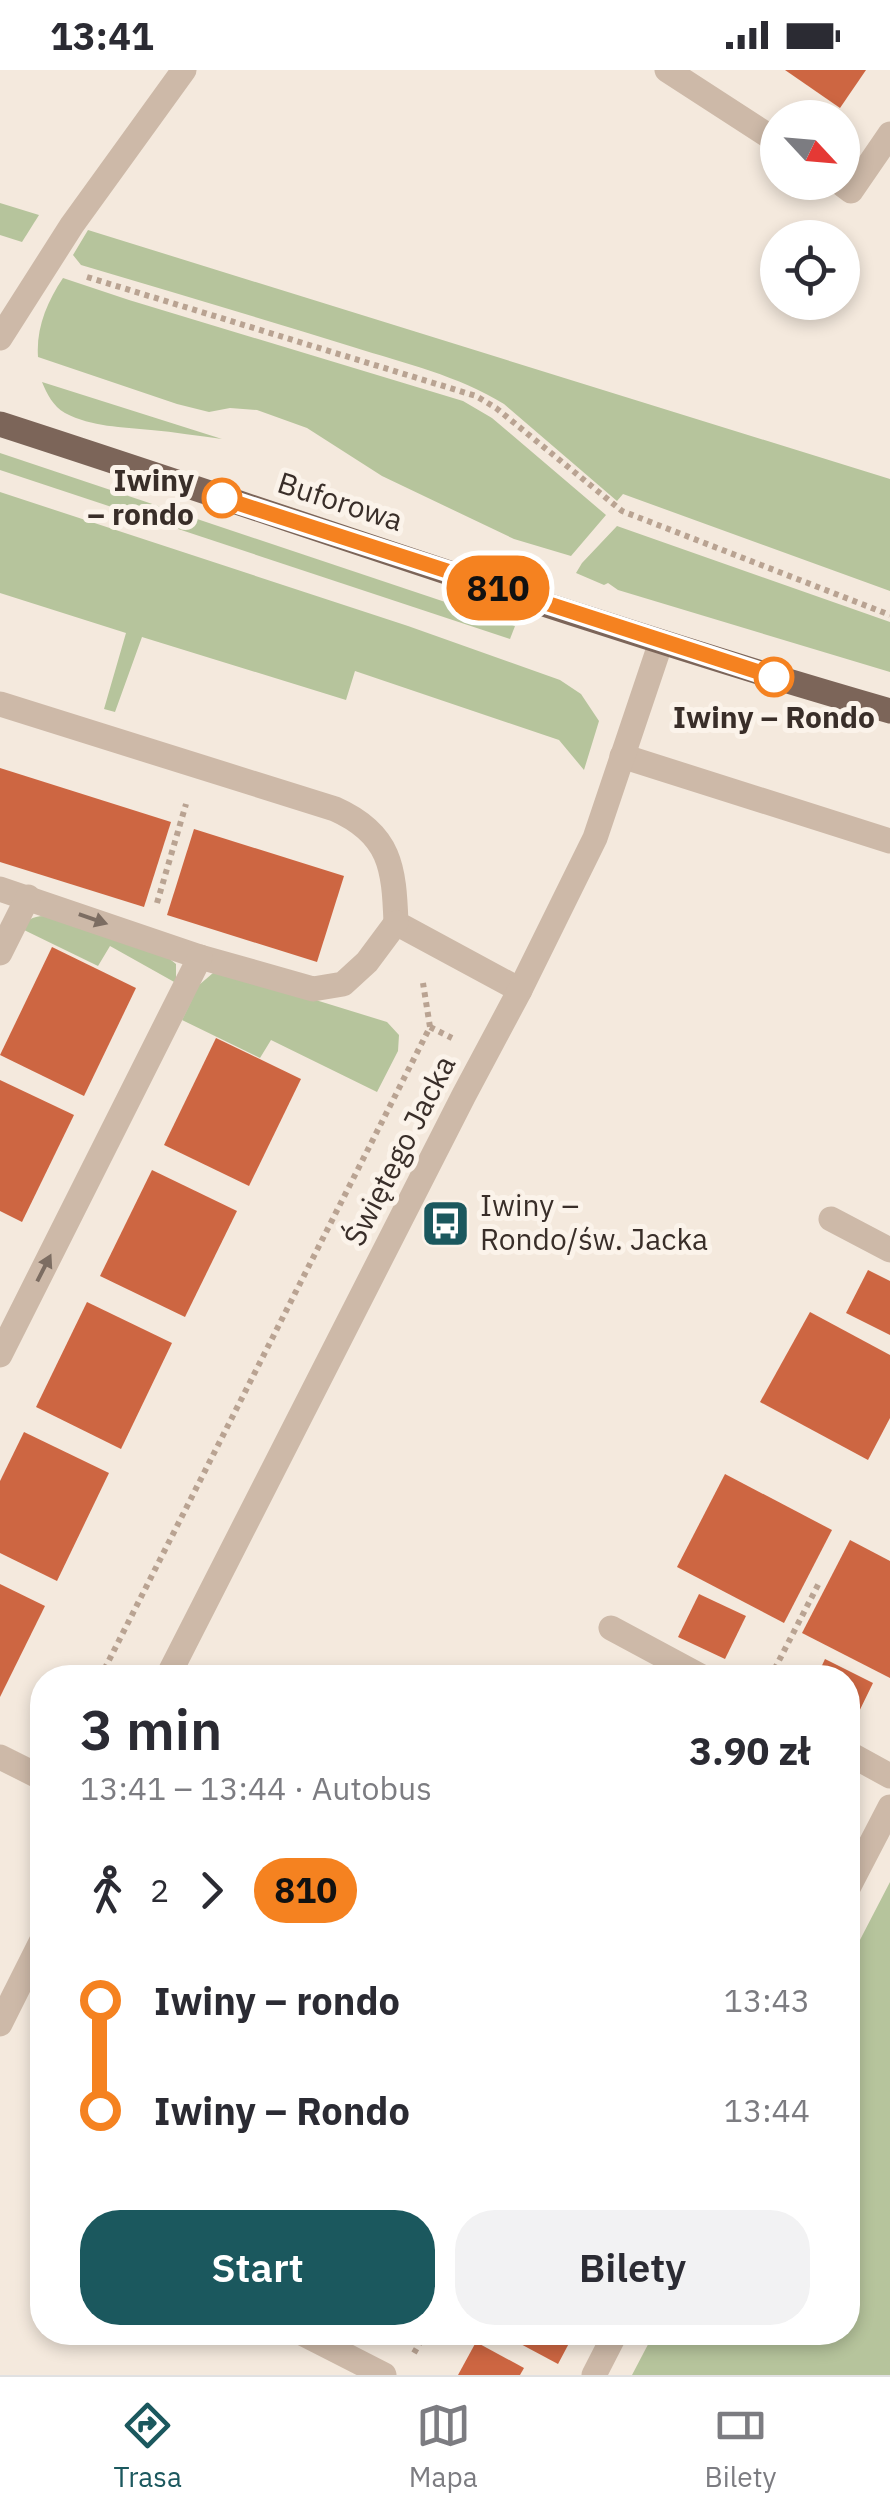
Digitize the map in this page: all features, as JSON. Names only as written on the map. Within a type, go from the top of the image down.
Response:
[{"type":"main road","name":"Buforowa","points":[[0,424],[661,642],[890,711]]},
{"type":"street","points":[[0,338],[72,226],[184,70]]},
{"type":"street","points":[[667,70],[760,130]]},
{"type":"street","points":[[860,177],[890,134]]},
{"type":"street","name":"Świętego Jacka","points":[[173,1665],[520,990],[594,838],[661,642]]},
{"type":"street","points":[[0,704],[335,809],[372,832],[395,879],[388,933],[343,984],[313,989],[200,957],[0,889]]},
{"type":"street","points":[[622,756],[890,840]]},
{"type":"street","points":[[0,953],[28,897]]},
{"type":"street","points":[[388,933],[520,990]]},
{"type":"street","points":[[0,1355],[200,957]]},
{"type":"street","points":[[831,1219],[890,1250]]},
{"type":"street","points":[[611,1628],[680,1665]]},
{"type":"street","points":[[0,1756],[30,1772]]},
{"type":"street","points":[[860,1760],[890,1776]]},
{"type":"street","points":[[860,1865],[890,1807]]},
{"type":"street","points":[[0,2024],[30,1964]]},
{"type":"street","points":[[325,2345],[384,2375]]},
{"type":"street","points":[[594,2375],[609,2345]]},
{"type":"path","points":[[84,276],[476,396],[622,511],[890,614]]},
{"type":"path","points":[[146,938],[186,803]]},
{"type":"path","points":[[107,1665],[430,1028],[422,978],[398,961],[388,933]]},
{"type":"path","points":[[777,1665],[819,1583]]},
{"type":"green space","points":[[0,203],[39,215],[22,242],[0,235]]},
{"type":"green space","points":[[88,230],[890,479],[890,591],[623,494],[617,501],[504,404],[450,378],[81,265],[73,255]]},
{"type":"green space","points":[[63,278],[463,401],[492,418],[606,515],[571,556],[514,539],[382,476],[307,428],[257,410],[230,408],[209,412],[177,404],[38,357],[44,316]]},
{"type":"green space","points":[[42,382],[222,439],[86,421],[57,407]]},
{"type":"green space","points":[[0,453],[515,626],[510,639],[0,470]]},
{"type":"green space","points":[[0,492],[560,680],[581,694],[599,721],[584,770],[559,740],[355,671],[346,700],[142,637],[115,712],[104,709],[126,633],[0,593]]},
{"type":"green space","points":[[617,526],[890,622],[890,672],[618,590],[576,573]]},
{"type":"green space","points":[[48,916],[161,952],[176,964],[176,983],[110,946],[98,966],[22,929],[33,918]]},
{"type":"green space","points":[[213,973],[228,973],[387,1022],[399,1035],[398,1051],[377,1092],[271,1040],[260,1058],[182,1020],[199,985]]},
{"type":"green space","points":[[890,1882],[890,2375],[632,2375],[648,2345],[860,2345],[860,1940]]},
{"type":"building","points":[[785,70],[866,70],[845,100],[828,100]]},
{"type":"building","points":[[0,768],[171,822],[144,907],[0,862]]},
{"type":"building","points":[[194,829],[344,876],[317,962],[167,915]]},
{"type":"building","points":[[52,947],[136,988],[84,1096],[0,1055]]},
{"type":"building","points":[[216,1038],[301,1079],[249,1186],[164,1145]]},
{"type":"building","points":[[0,1080],[74,1115],[22,1222],[0,1211]]},
{"type":"building","points":[[152,1170],[237,1211],[185,1317],[100,1276]]},
{"type":"building","points":[[868,1270],[890,1281],[890,1335],[846,1313]]},
{"type":"building","points":[[87,1302],[172,1343],[121,1449],[36,1407]]},
{"type":"building","points":[[810,1312],[890,1355],[890,1418],[868,1460],[760,1402]]},
{"type":"building","points":[[24,1432],[109,1473],[57,1581],[0,1553],[0,1481]]},
{"type":"building","points":[[725,1474],[832,1530],[784,1623],[677,1567]]},
{"type":"building","points":[[850,1540],[890,1561],[890,1678],[802,1633]]},
{"type":"building","points":[[0,1584],[45,1606],[0,1697]]},
{"type":"building","points":[[699,1594],[746,1616],[725,1659],[678,1637]]},
{"type":"building","points":[[860,1676],[873,1683],[860,1710]]},
{"type":"building","points":[[474,2345],[482,2345],[524,2368],[520,2375],[458,2375]]},
{"type":"building","points":[[522,2345],[568,2345],[558,2364]]},
{"type":"bus line","name":"810","points":[[222,498],[774,677]]},
{"type":"place","name":"Iwiny – rondo","points":[[222,498]]},
{"type":"place","name":"Iwiny – Rondo","points":[[774,677]]},
{"type":"place","name":"Iwiny – Rondo/św. Jacka","points":[[445,1223]]}]
